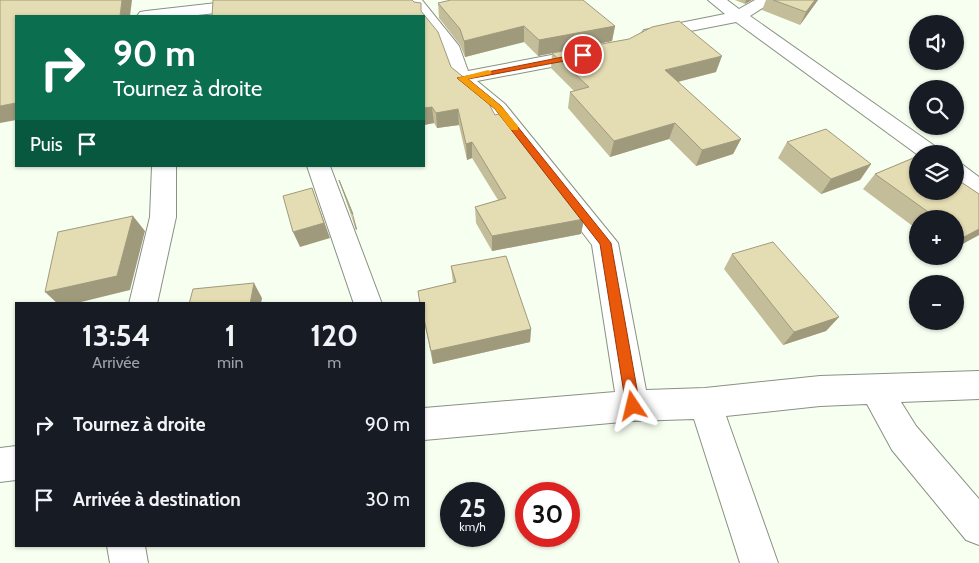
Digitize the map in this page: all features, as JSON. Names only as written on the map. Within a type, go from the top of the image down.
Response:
[{"type":"street","points":[[166,15],[259,10],[287,0]]},
{"type":"street","points":[[413,0],[450,46],[461,78],[498,108],[605,243],[633,406]]},
{"type":"street","points":[[716,0],[918,145]]},
{"type":"street","points":[[634,41],[642,36],[736,16],[767,0]]},
{"type":"street","points":[[461,78],[609,50]]},
{"type":"street","points":[[143,302],[163,217],[164,167]]},
{"type":"street","points":[[318,167],[367,302]]},
{"type":"street","points":[[964,178],[979,189]]},
{"type":"street","points":[[425,424],[633,406],[705,403],[820,391],[979,385]]},
{"type":"street","points":[[876,389],[904,438],[979,527]]},
{"type":"street","points":[[705,403],[759,563]]},
{"type":"street","points":[[0,465],[15,462]]},
{"type":"street","points":[[126,547],[129,563]]},
{"type":"building","points":[[0,0],[122,0],[120,15],[15,15],[15,103],[0,106]]},
{"type":"building","points":[[213,0],[412,0],[421,3],[421,11],[424,15],[212,15]]},
{"type":"building","points":[[451,0],[583,0],[615,26],[539,40],[524,26],[464,41],[460,29],[438,3]]},
{"type":"building","points":[[773,0],[815,0],[806,12]]},
{"type":"building","points":[[425,16],[438,32],[451,67],[483,93],[495,115],[502,113],[584,219],[492,236],[475,207],[506,198],[472,142],[466,144],[458,109],[436,113],[432,107],[425,108]]},
{"type":"building","points":[[679,21],[722,56],[665,70],[741,139],[702,150],[675,123],[614,141],[570,92],[589,87],[552,53],[629,39],[652,27]]},
{"type":"building","points":[[826,129],[871,164],[831,179],[787,142]]},
{"type":"building","points":[[909,160],[909,198],[875,174]]},
{"type":"building","points":[[339,180],[353,214],[352,214]]},
{"type":"building","points":[[964,184],[979,194],[979,229],[964,237],[964,210],[925,210],[911,200],[964,200]]},
{"type":"building","points":[[312,188],[324,223],[293,232],[283,196]]},
{"type":"building","points":[[133,216],[117,276],[45,292],[58,232]]},
{"type":"building","points":[[773,242],[839,317],[794,332],[732,254]]},
{"type":"building","points":[[506,256],[531,329],[431,351],[425,324],[425,302],[420,302],[418,291],[456,282],[451,266]]},
{"type":"building","points":[[254,283],[250,302],[190,302],[193,289]]},
{"type":"slow traffic","points":[[488,73],[461,78],[498,108],[514,128]]},
{"type":"route","points":[[583,55],[461,78],[498,108],[605,243],[633,406]]}]
